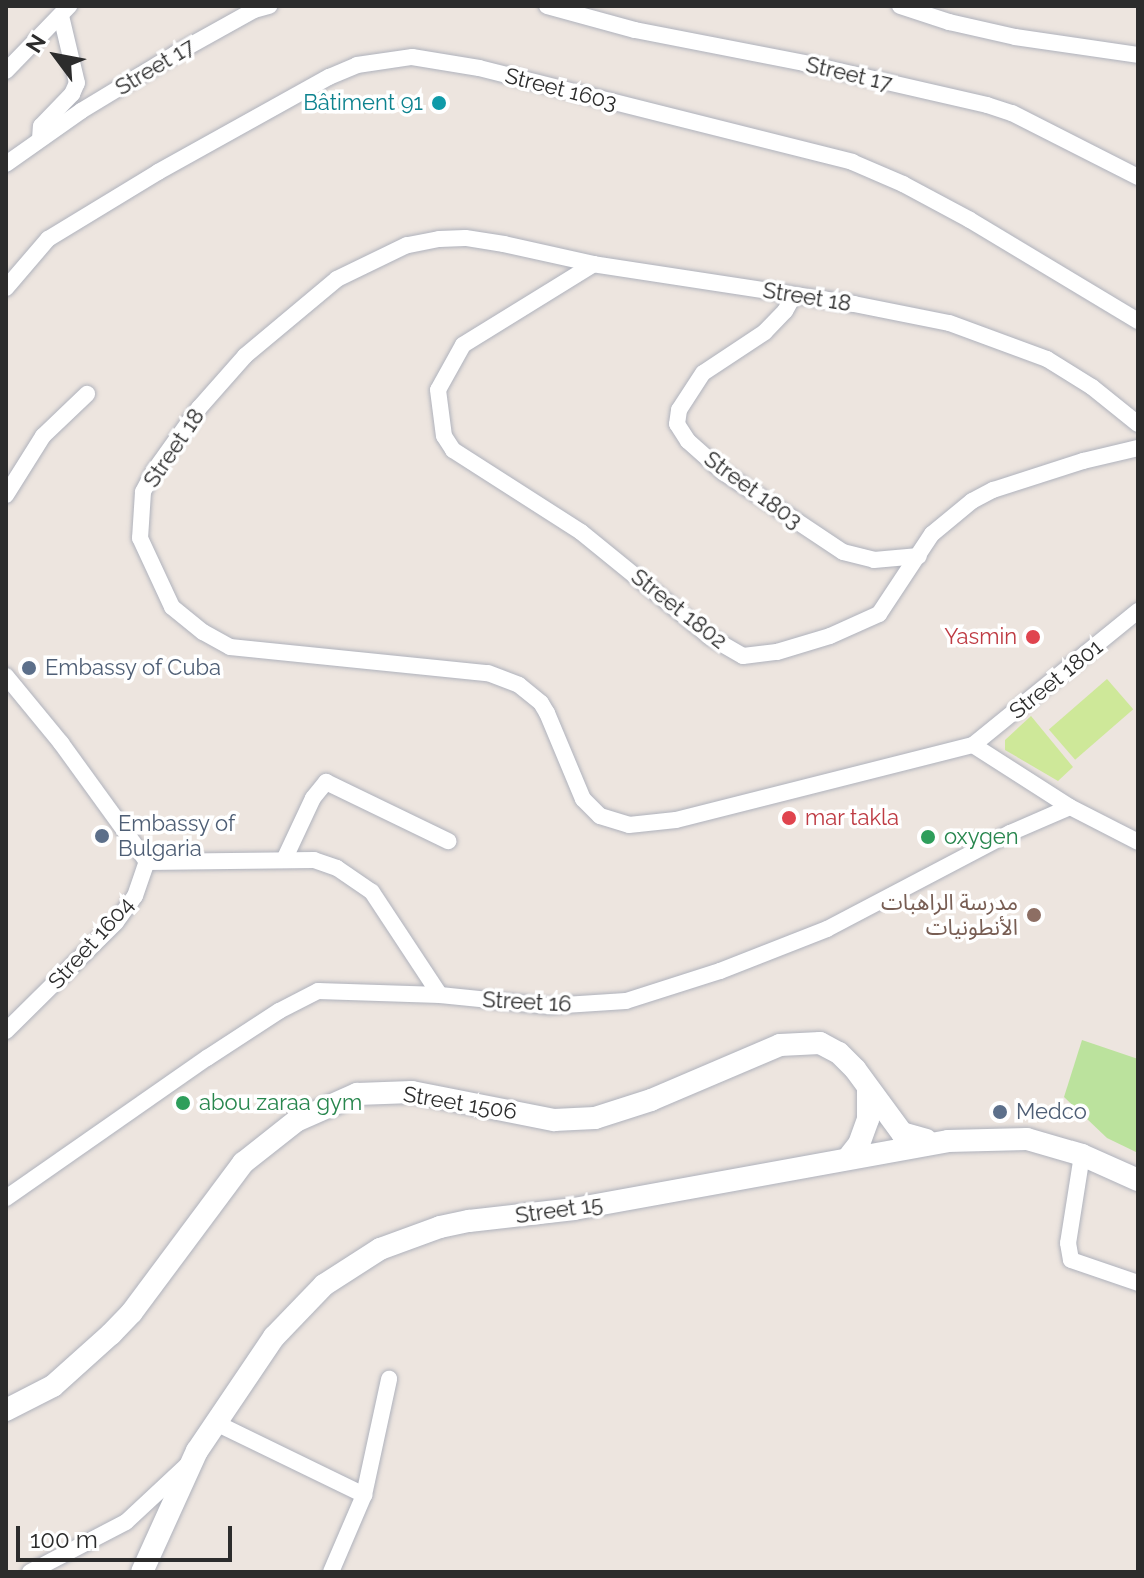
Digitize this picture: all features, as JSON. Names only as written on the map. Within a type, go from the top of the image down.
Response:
[{"type":"street","name":"Street 17","points":[[6,164],[40,139],[175,54],[254,10],[269,6]]},
{"type":"street","name":"Street 17","points":[[547,6],[635,30],[987,105],[1012,113],[1138,177]]},
{"type":"street","points":[[900,6],[949,22],[1015,37],[1138,55]]},
{"type":"street","points":[[40,139],[41,126],[68,99],[77,83],[65,11]]},
{"type":"street","points":[[6,71],[65,11]]},
{"type":"street","name":"Street 1603","points":[[6,288],[48,239],[158,172],[329,77],[357,65],[412,57],[479,68],[852,162],[903,184],[970,220],[1138,321]]},
{"type":"street","name":"Street 18","points":[[973,745],[875,766],[676,820],[629,825],[600,816],[583,799],[547,713],[541,703],[519,685],[488,673],[230,647],[203,632],[172,607],[140,538],[143,492],[199,408],[245,356],[337,279],[407,245],[439,239],[465,238],[504,244],[594,264],[949,323],[1047,359],[1092,387],[1138,424]]},
{"type":"street","name":"Street 1802","points":[[594,264],[463,345],[438,390],[444,436],[453,450],[581,532],[710,637],[743,656],[777,652],[861,624],[879,614],[932,534],[956,510],[993,490],[1138,448]]},
{"type":"street","name":"Street 1803","points":[[794,295],[785,311],[765,332],[703,373],[679,410],[677,424],[688,441],[723,472],[843,552],[874,560],[919,556]]},
{"type":"street","points":[[6,495],[43,436],[87,394]]},
{"type":"street","name":"Street 1801","points":[[973,745],[1138,611]]},
{"type":"street","points":[[6,676],[61,743],[147,862],[314,860],[337,868],[372,892],[440,995]]},
{"type":"street","points":[[973,745],[1070,807],[1138,842]]},
{"type":"street","points":[[284,860],[313,798],[326,782],[448,841]]},
{"type":"street","name":"Street 16","points":[[6,1198],[207,1058],[307,995],[335,989],[549,1006],[615,1003],[658,992],[827,929],[1010,833],[1070,807]]},
{"type":"street","name":"Street 1604","points":[[6,1031],[116,922],[135,896],[147,862]]},
{"type":"street","name":"Street 1506","points":[[6,1410],[53,1386],[111,1334],[132,1312],[243,1163],[296,1121],[357,1094],[412,1092],[554,1120],[595,1118],[663,1096],[761,1052],[798,1043],[829,1047],[855,1069],[902,1133],[918,1139],[948,1141]]},
{"type":"street","points":[[848,1158],[859,1144],[868,1119],[868,1086]]},
{"type":"street","name":"Street 15","points":[[142,1572],[197,1451],[274,1337],[308,1299],[380,1249],[440,1227],[469,1221],[574,1209],[948,1141],[1027,1139],[1082,1155],[1138,1180]]},
{"type":"street","points":[[1082,1155],[1070,1229],[1071,1260],[1138,1283]]},
{"type":"street","points":[[331,1572],[364,1495],[389,1379]]},
{"type":"street","points":[[216,1423],[364,1495]]},
{"type":"street","points":[[30,1572],[126,1522],[155,1498],[197,1451]]},
{"type":"green space","points":[[1107,679],[1133,709],[1075,760],[1049,730]]},
{"type":"green space","points":[[1031,716],[1073,767],[1058,781],[1005,750],[1005,740]]},
{"type":"green space","points":[[1082,1040],[1138,1059],[1138,1153],[1107,1138],[1064,1097]]},
{"type":"place","name":"Bâtiment 91","points":[[439,103]]},
{"type":"place","name":"Yasmin","points":[[1033,637]]},
{"type":"place","name":"Embassy of Cuba","points":[[29,668]]},
{"type":"place","name":"mar takla","points":[[789,818]]},
{"type":"place","name":"Embassy of Bulgaria","points":[[102,836]]},
{"type":"place","name":"oxygen","points":[[928,837]]},
{"type":"place","name":"مدرسة الراهبات الأنطونيات","points":[[1034,915]]},
{"type":"place","name":"abou zaraa gym","points":[[183,1103]]},
{"type":"place","name":"Medco","points":[[1000,1112]]}]
